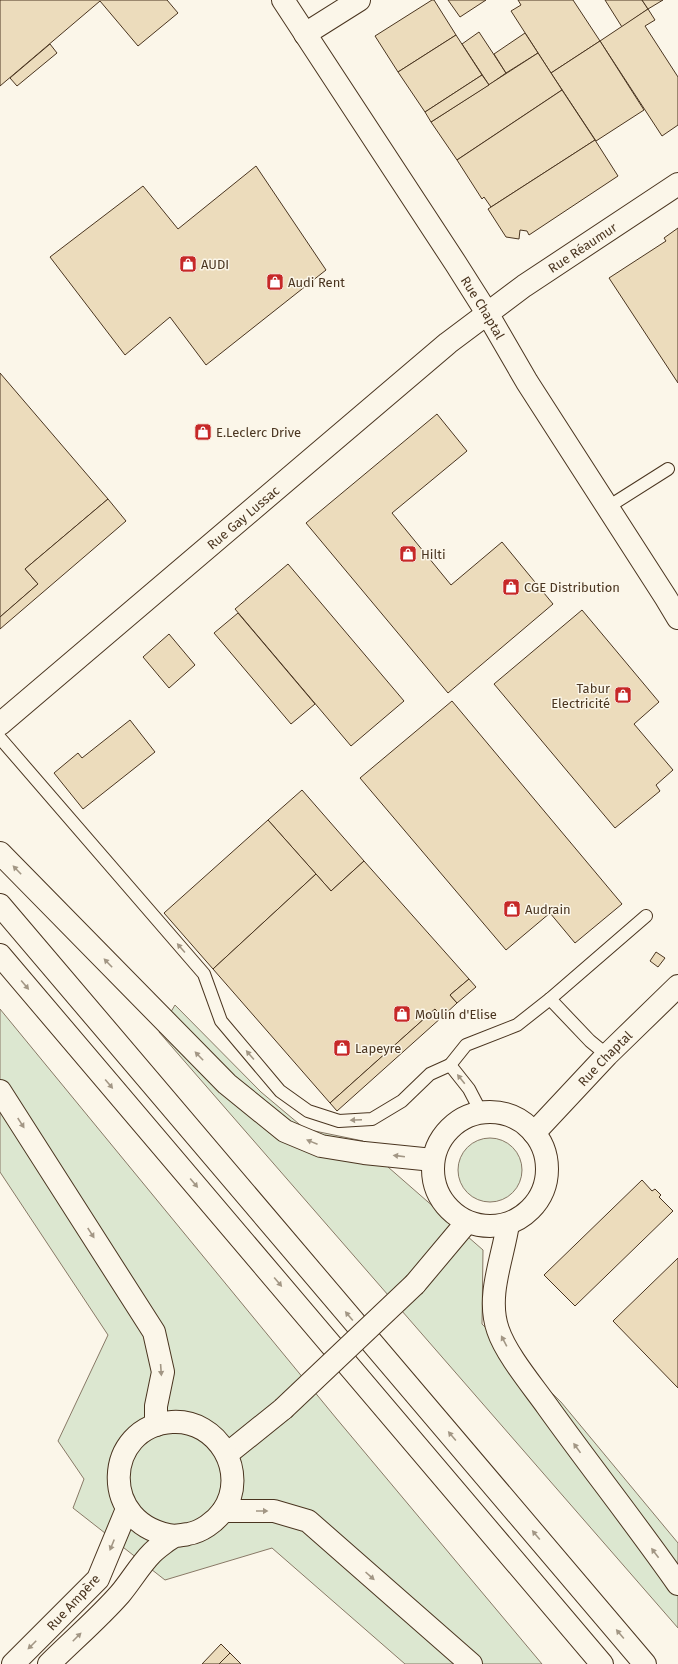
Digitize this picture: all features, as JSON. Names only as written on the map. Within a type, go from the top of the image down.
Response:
[{"type":"main road","name":"Rue Chaptal","points":[[283,0],[487,313],[527,382],[678,618]]},
{"type":"main road","points":[[305,34],[359,0]]},
{"type":"main road","name":"Rue Réaumur","points":[[487,313],[524,286],[678,184]]},
{"type":"main road","name":"Rue Gay Lussac","points":[[0,724],[442,348],[487,313]]},
{"type":"main road","points":[[0,853],[227,1084],[285,1131],[321,1146],[364,1153],[433,1160]]},
{"type":"main road","points":[[0,905],[645,1664]]},
{"type":"main road","points":[[0,955],[602,1664]]},
{"type":"main road","name":"Rue Chaptal","points":[[534,1133],[607,1055],[678,986]]},
{"type":"main road","points":[[0,1091],[154,1332],[163,1372],[156,1406],[156,1425]]},
{"type":"main road","points":[[481,1112],[496,1112],[510,1116],[523,1123],[534,1133],[544,1149],[547,1167],[545,1185],[537,1202],[524,1215],[508,1224],[480,1226],[467,1222],[454,1214],[444,1203],[436,1190],[433,1176],[433,1160],[439,1143],[449,1129],[464,1118],[481,1112]]},
{"type":"main road","points":[[227,1454],[284,1409],[416,1284],[467,1222]]},
{"type":"main road","points":[[508,1224],[506,1242],[498,1269],[494,1302],[498,1330],[512,1357],[521,1370],[678,1584]]},
{"type":"main road","points":[[172,1422],[194,1426],[205,1430],[218,1440],[227,1454],[232,1473],[231,1492],[223,1511],[214,1521],[202,1529],[189,1534],[175,1536],[161,1534],[148,1529],[136,1520],[127,1509],[119,1488],[118,1477],[121,1460],[129,1445],[141,1433],[156,1425],[172,1422]]},
{"type":"main road","name":"Rue Ampère","points":[[13,1664],[98,1579],[127,1509]]},
{"type":"main road","points":[[223,1511],[274,1511],[308,1521],[471,1664]]},
{"type":"main road","name":"Rue Ampère","points":[[49,1664],[119,1595],[152,1553],[175,1536]]},
{"type":"lane","points":[[608,507],[668,469]]},
{"type":"lane","points":[[0,738],[204,974],[221,1021],[280,1090],[308,1111],[339,1121],[372,1119],[402,1101],[430,1074],[450,1065],[466,1045],[517,1025],[550,999],[646,916]]},
{"type":"lane","points":[[550,999],[590,1041],[607,1055]]},
{"type":"lane","points":[[450,1065],[469,1089],[481,1112]]},
{"type":"green space","points":[[175,1005],[261,1092],[305,1129],[363,1141],[388,1167],[483,1250],[482,1324],[561,1402],[678,1543],[678,1628],[159,1032]]},
{"type":"green space","points":[[0,1009],[336,1418],[542,1664],[405,1664],[272,1548],[165,1580],[73,1508],[84,1479],[58,1441],[108,1335],[0,1172]]},
{"type":"green space","points":[[490,1138],[508,1144],[516,1152],[522,1170],[516,1188],[508,1196],[490,1202],[472,1196],[464,1188],[458,1170],[464,1152],[472,1144]]},
{"type":"building","points":[[0,0],[167,0],[178,13],[138,46],[100,1],[0,86]]},
{"type":"building","points":[[434,0],[456,35],[398,72],[375,36]]},
{"type":"building","points":[[448,0],[486,0],[460,17]]},
{"type":"building","points":[[518,0],[573,0],[600,41],[551,73],[511,11],[521,5]]},
{"type":"building","points":[[605,0],[642,0],[648,9],[622,27]]},
{"type":"building","points":[[642,0],[663,0],[648,9]]},
{"type":"building","points":[[648,9],[655,20],[645,26],[678,77],[678,125],[662,136],[600,41]]},
{"type":"building","points":[[479,32],[506,73],[489,85],[462,44]]},
{"type":"building","points":[[525,33],[538,53],[506,73],[494,54]]},
{"type":"building","points":[[456,35],[482,75],[425,112],[398,72]]},
{"type":"building","points":[[600,41],[644,110],[596,141],[551,73]]},
{"type":"building","points":[[50,44],[57,53],[17,86],[10,78]]},
{"type":"building","points":[[538,53],[562,90],[457,160],[431,122]]},
{"type":"building","points":[[482,75],[489,85],[431,122],[425,112]]},
{"type":"building","points":[[562,90],[595,140],[491,207],[484,197],[482,199],[457,160]]},
{"type":"building","points":[[595,140],[618,176],[529,235],[527,231],[520,230],[519,239],[506,237],[488,209]]},
{"type":"building","name":"AUDI","points":[[256,166],[326,270],[206,365],[170,317],[125,355],[50,257],[143,186],[178,229]]},
{"type":"building","points":[[678,228],[678,383],[609,278],[666,241],[664,238]]},
{"type":"building","points":[[0,373],[108,499],[25,569],[38,584],[0,617]]},
{"type":"building","points":[[437,414],[467,451],[392,513],[451,585],[502,542],[553,604],[448,693],[306,523]]},
{"type":"building","points":[[108,499],[126,521],[0,629],[0,617],[38,584],[25,569]]},
{"type":"building","points":[[288,564],[404,701],[351,746],[235,609]]},
{"type":"building","points":[[582,610],[659,702],[634,724],[673,770],[656,785],[660,791],[615,828],[494,684]]},
{"type":"building","points":[[238,613],[315,704],[291,724],[214,633]]},
{"type":"building","points":[[169,634],[195,665],[169,688],[143,657]]},
{"type":"building","points":[[452,701],[622,904],[575,943],[550,913],[506,950],[360,778]]},
{"type":"building","points":[[130,720],[155,752],[83,809],[54,773],[78,753],[82,758]]},
{"type":"building","points":[[302,790],[364,861],[331,891],[268,820]]},
{"type":"building","points":[[268,820],[316,874],[213,969],[164,913]]},
{"type":"building","points":[[364,861],[469,979],[450,995],[457,1003],[442,1017],[435,1009],[330,1103],[213,969],[316,874],[331,891]]},
{"type":"building","points":[[656,952],[665,958],[658,967],[650,961]]},
{"type":"building","points":[[469,979],[476,987],[457,1003],[450,995]]},
{"type":"building","points":[[435,1009],[442,1017],[337,1111],[330,1103]]},
{"type":"building","points":[[642,1180],[652,1191],[655,1189],[661,1195],[659,1197],[673,1211],[575,1306],[544,1275]]},
{"type":"building","points":[[678,1258],[678,1388],[613,1321]]},
{"type":"building","points":[[221,1644],[230,1653],[219,1664],[202,1664]]},
{"type":"building","points":[[230,1653],[241,1664],[219,1664]]},
{"type":"place","name":"AUDI","points":[[188,264]]},
{"type":"place","name":"Audi Rent","points":[[275,282]]},
{"type":"place","name":"E.Leclerc Drive","points":[[203,432]]},
{"type":"place","name":"Hilti","points":[[408,554]]},
{"type":"place","name":"CGE Distribution","points":[[511,587]]},
{"type":"place","name":"Tabur Electricité","points":[[623,695]]},
{"type":"place","name":"Audrain","points":[[512,909]]},
{"type":"place","name":"Moulin d'Elise","points":[[402,1014]]},
{"type":"place","name":"Lapeyre","points":[[342,1048]]}]
